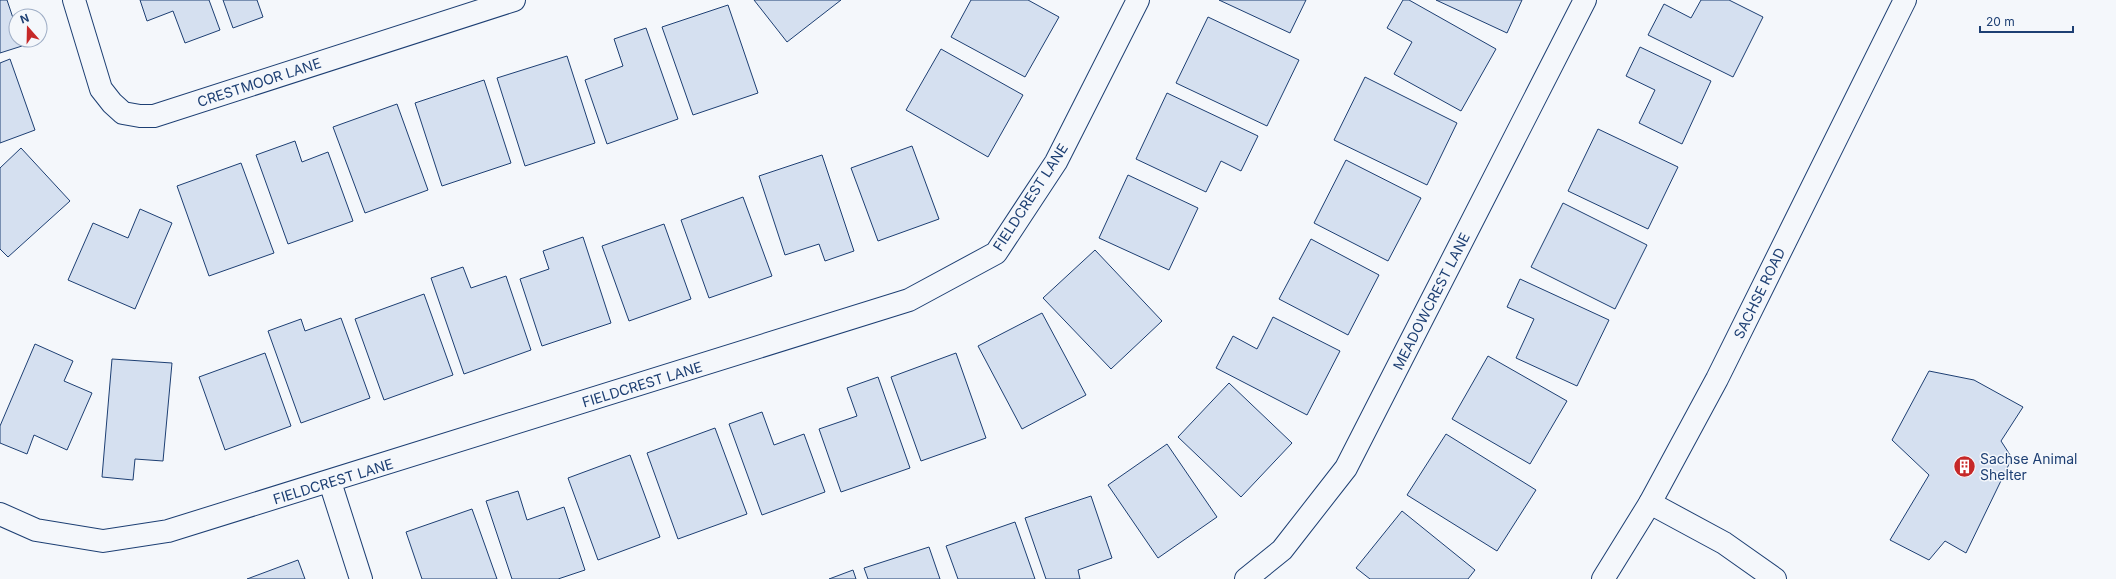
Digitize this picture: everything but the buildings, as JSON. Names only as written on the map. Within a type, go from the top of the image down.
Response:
[{"type":"street","name":"CRESTMOOR LANE","points":[[74,0],[101,89],[112,103],[123,113],[140,116],[154,116],[514,0]]},
{"type":"street","name":"FIELDCREST LANE","points":[[0,514],[36,530],[103,541],[168,531],[330,482],[909,300],[996,253],[1056,162],[1138,0]]},
{"type":"street","name":"MEADOWCREST LANE","points":[[1246,579],[1282,550],[1346,468],[1585,0]]},
{"type":"street","name":"SACHSE ROAD","points":[[1603,579],[1650,503],[1717,379],[1905,0]]},
{"type":"street","points":[[330,482],[361,579]]},
{"type":"street","points":[[1650,503],[1724,543],[1775,579]]},
{"type":"place","name":"Sachse Animal Shelter","points":[[1964,466]]}]
